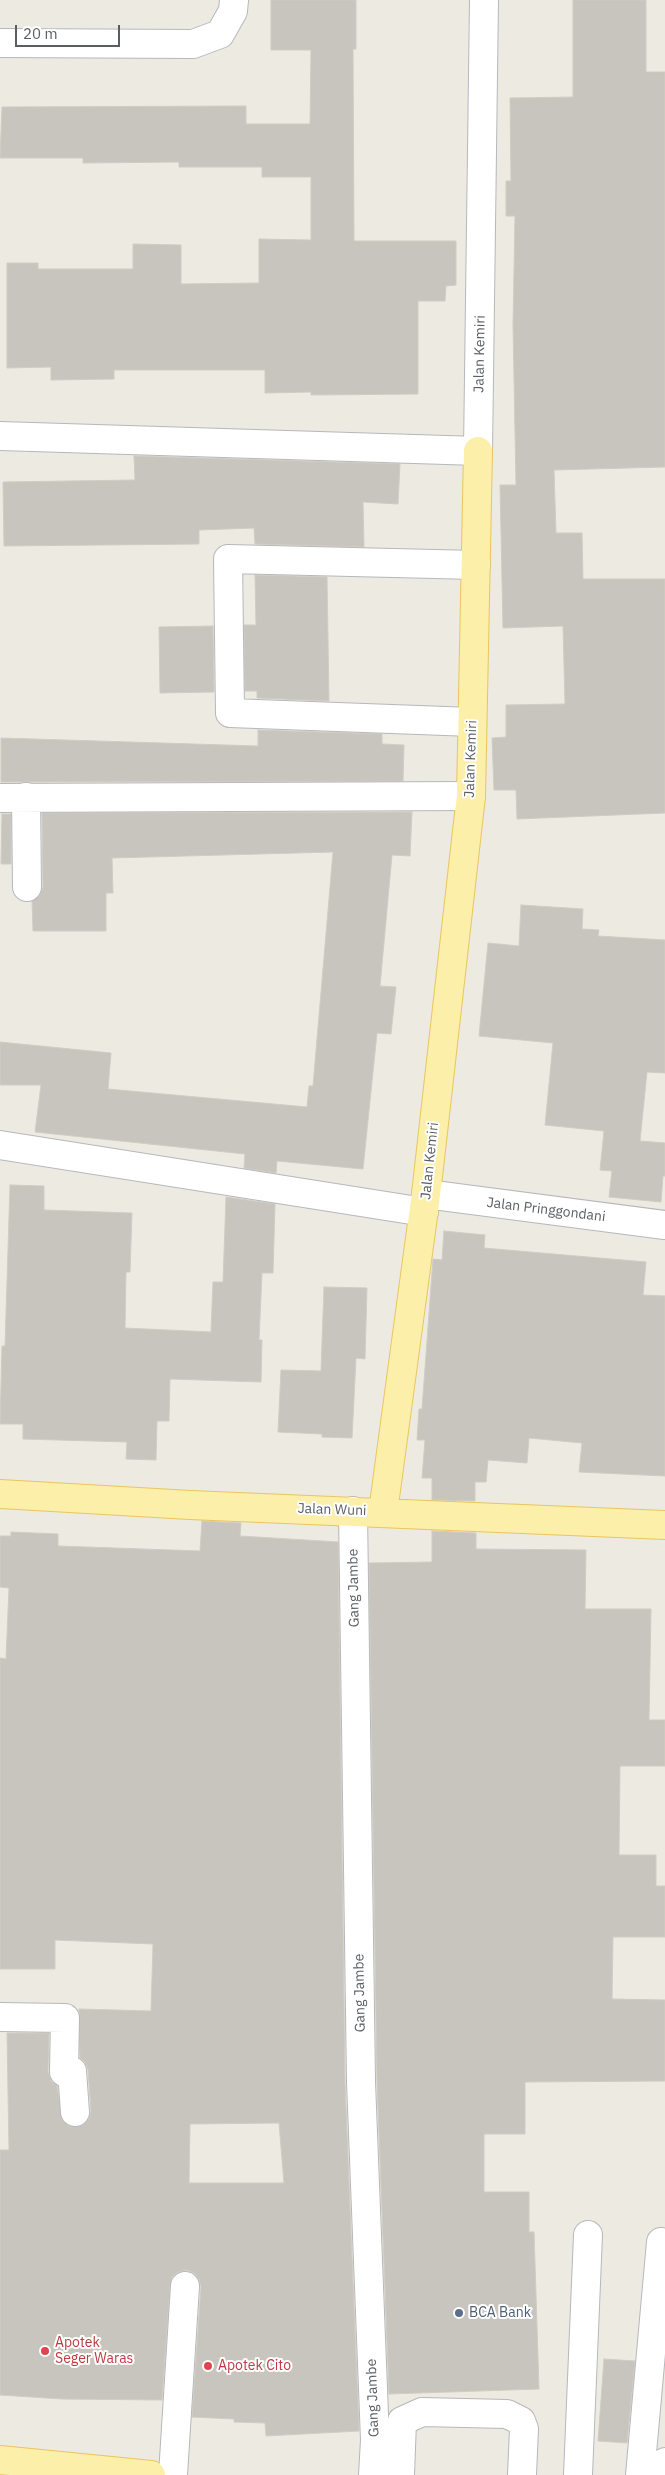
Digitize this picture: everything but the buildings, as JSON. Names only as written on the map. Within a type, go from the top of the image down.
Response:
[{"type":"main road","name":"Jalan Kemiri","points":[[383,1512],[425,1203],[471,796],[478,451]]},
{"type":"main road","name":"Jalan Wuni","points":[[0,1494],[665,1525]]},
{"type":"main road","points":[[0,2460],[94,2473],[152,2475]]},
{"type":"street","points":[[0,43],[193,44],[220,34],[233,11],[234,0]]},
{"type":"street","name":"Jalan Kemiri","points":[[478,451],[484,0]]},
{"type":"street","points":[[0,436],[478,451]]},
{"type":"street","points":[[472,722],[230,713],[228,560],[476,565]]},
{"type":"street","points":[[26,887],[13,798],[471,796]]},
{"type":"street","name":"Jalan Pringgondani","points":[[0,1145],[425,1203],[665,1225]]},
{"type":"street","name":"Gang Jambe","points":[[353,1511],[361,2082],[375,2440],[373,2475]]},
{"type":"street","points":[[0,2017],[65,2018],[64,2072],[72,2072],[75,2112]]},
{"type":"street","points":[[578,2475],[588,2235]]},
{"type":"street","points":[[640,2475],[660,2242]]},
{"type":"street","points":[[173,2475],[184,2286]]},
{"type":"street","points":[[400,2475],[402,2421],[422,2412],[507,2414],[521,2421],[524,2429],[522,2475]]},
{"type":"street","points":[[663,2475],[665,2462]]},
{"type":"place","name":"BCA Bank","points":[[459,2313]]},
{"type":"place","name":"Apotek Seger Waras","points":[[45,2351]]},
{"type":"place","name":"Apotek Cito","points":[[208,2366]]}]
